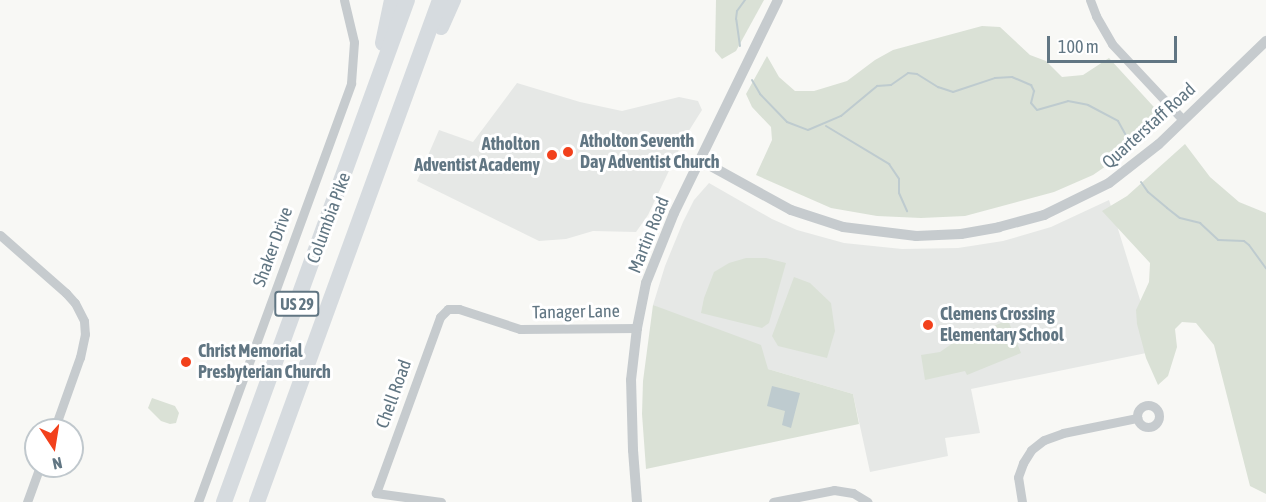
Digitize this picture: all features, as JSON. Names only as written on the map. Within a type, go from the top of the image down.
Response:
[{"type":"highway","points":[[370,106],[392,0]]},
{"type":"highway","name":"Columbia Pike","points":[[224,502],[407,0]]},
{"type":"highway","name":"Columbia Pike","points":[[257,502],[440,0]]},
{"type":"highway","points":[[383,160],[453,0]]},
{"type":"street","name":"Shaker Drive","points":[[198,502],[351,83],[354,42],[344,0]]},
{"type":"street","name":"Martin Road","points":[[638,502],[631,414],[637,328],[646,283],[660,242],[778,0]]},
{"type":"street","points":[[1090,0],[1112,44],[1183,120]]},
{"type":"street","name":"Quarterstaff Road","points":[[700,160],[763,196],[816,219],[865,231],[939,236],[1014,224],[1075,202],[1134,166],[1266,41]]},
{"type":"street","points":[[0,235],[66,293],[75,303],[84,321],[85,334],[80,357],[58,418]]},
{"type":"street","name":"Tanager Lane","points":[[448,309],[459,309],[520,329],[637,328]]},
{"type":"street","name":"Chell Road","points":[[441,502],[376,493],[440,317],[448,309]]},
{"type":"street","points":[[1022,502],[1020,471],[1026,456],[1044,440],[1063,433],[1137,418]]},
{"type":"street","points":[[27,502],[36,478]]},
{"type":"street","points":[[773,502],[834,490],[853,493],[868,502]]},
{"type":"shaded area","points":[[716,0],[764,0],[736,51],[722,59],[715,51]]},
{"type":"shaded area","points":[[982,26],[1000,27],[1030,55],[1046,61],[1062,77],[1083,75],[1109,58],[1164,118],[1125,153],[1093,175],[1054,192],[965,216],[921,218],[877,216],[831,208],[756,175],[772,140],[771,127],[752,107],[746,94],[767,56],[779,77],[795,91],[814,91],[847,81],[893,50]]},
{"type":"shaded area","name":"Atholton Adventist Academy","points":[[517,83],[580,102],[622,111],[679,97],[698,101],[702,110],[685,137],[648,215],[636,232],[593,231],[566,239],[539,241],[417,181],[439,130],[473,142]]},
{"type":"shaded area","points":[[1185,144],[1210,177],[1239,202],[1266,213],[1266,494],[1250,486],[1214,345],[1196,323],[1182,322],[1175,329],[1177,347],[1168,376],[1158,385],[1146,358],[1137,324],[1136,310],[1149,282],[1150,263],[1102,211],[1127,196]]},
{"type":"shaded area","name":"Clemens Crossing Elementary School","points":[[709,183],[772,219],[797,230],[844,243],[902,249],[958,248],[1003,241],[1051,227],[1109,200],[1156,351],[971,389],[980,433],[945,438],[948,456],[870,472],[853,394],[768,369],[653,305],[665,266],[683,222],[694,200]]},
{"type":"shaded area","points":[[746,258],[766,258],[786,263],[769,323],[762,328],[701,313],[714,272],[729,263]]},
{"type":"shaded area","points":[[794,277],[810,283],[831,303],[835,331],[827,358],[778,346],[772,336]]},
{"type":"shaded area","points":[[653,305],[761,345],[768,369],[853,394],[859,424],[646,469],[642,414],[643,381]]},
{"type":"shaded area","points":[[1008,320],[1021,353],[967,375],[965,371],[925,380],[921,355],[940,352],[953,343]]},
{"type":"shaded area","points":[[772,386],[800,393],[791,428],[782,425],[785,411],[767,406]]},
{"type":"shaded area","points":[[152,398],[175,406],[179,413],[176,423],[161,421],[148,408]]},
{"type":"waterway","points":[[740,46],[736,19],[737,11],[745,0]]},
{"type":"waterway","points":[[752,80],[760,94],[787,122],[808,130],[841,116],[877,86],[891,85],[908,73],[917,74],[938,87],[953,92],[995,78],[1012,77],[1031,85],[1034,91],[1031,103],[1037,110],[1068,101],[1088,105],[1118,121],[1130,143]]},
{"type":"waterway","points":[[826,126],[889,164],[899,179],[899,193],[907,211]]},
{"type":"waterway","points":[[1141,182],[1148,192],[1180,218],[1200,223],[1218,240],[1244,241],[1266,268]]},
{"type":"place","name":"Atholton Seventh Day Adventist Church","points":[[568,152]]},
{"type":"place","name":"Atholton Adventist Academy","points":[[552,155]]},
{"type":"place","name":"Clemens Crossing Elementary School","points":[[928,325]]},
{"type":"place","name":"Christ Memorial Presbyterian Church","points":[[186,362]]}]
